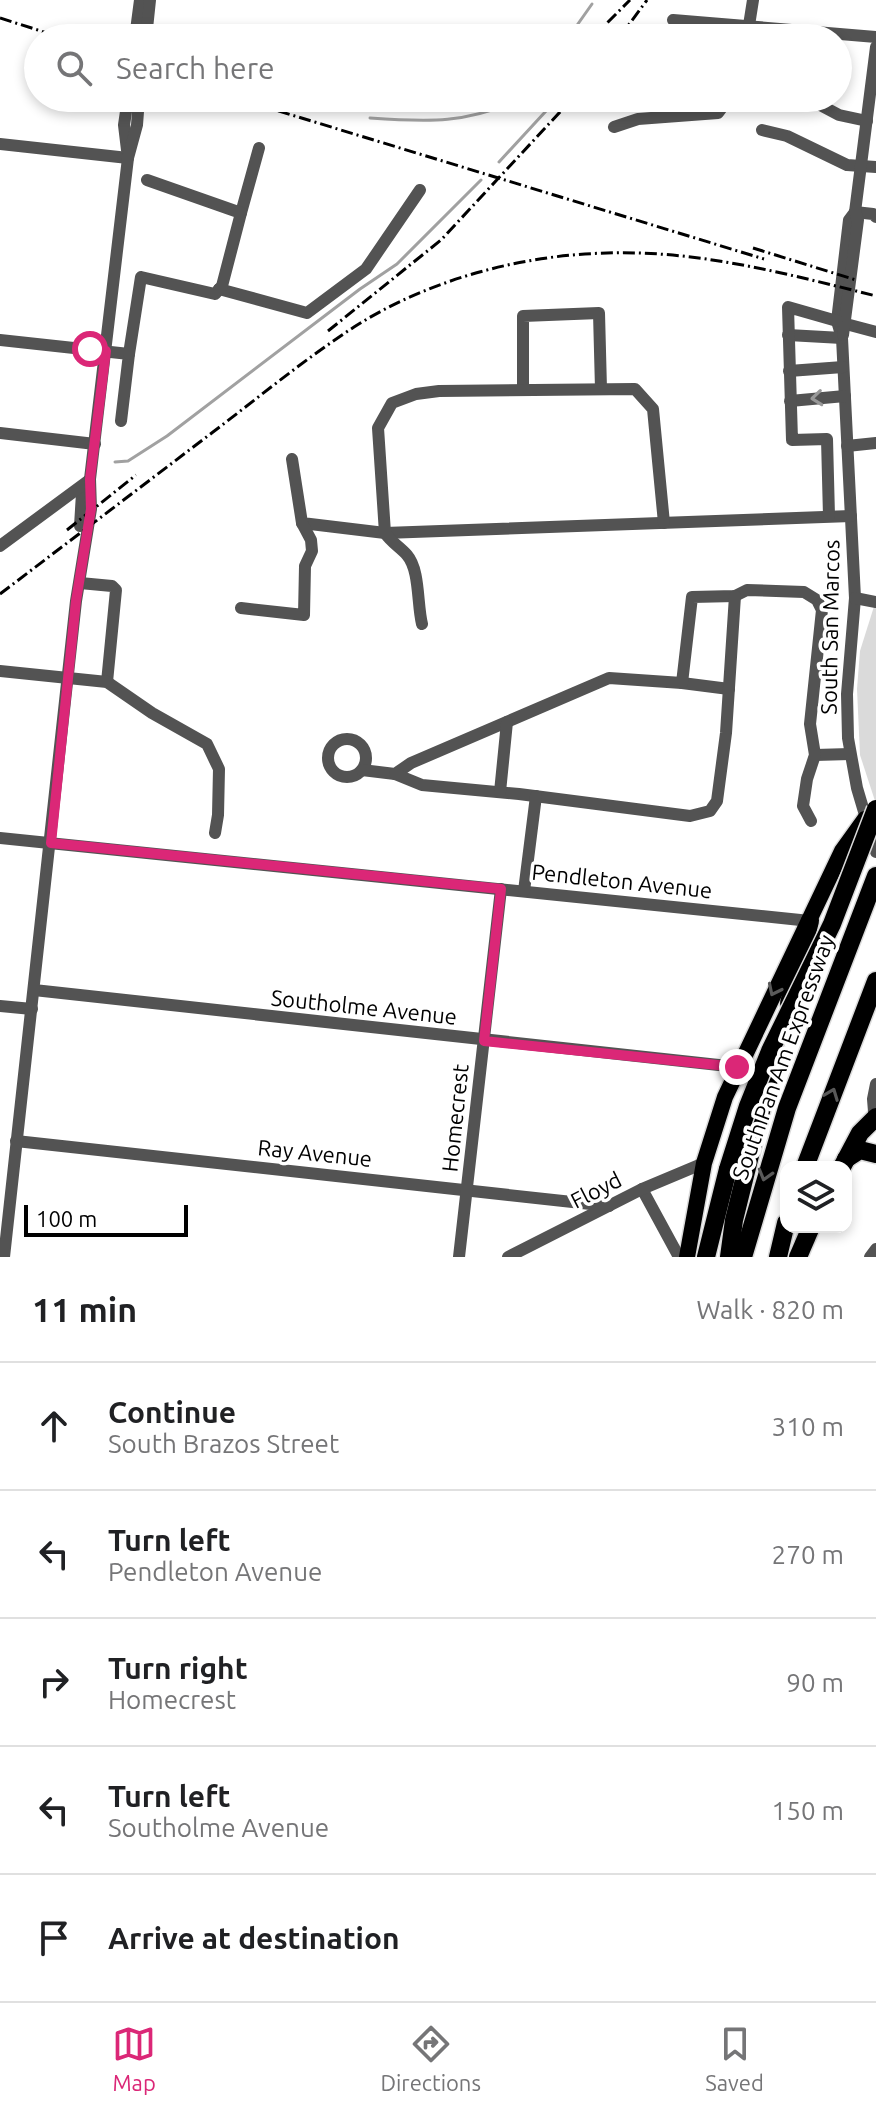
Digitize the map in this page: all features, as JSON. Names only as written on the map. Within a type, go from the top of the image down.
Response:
[{"type":"highway","points":[[706,1257],[748,1106],[790,1004],[832,924],[871,814]]},
{"type":"highway","name":"South Pan Am Expressway","points":[[743,1257],[787,1108],[876,876]]},
{"type":"highway","points":[[729,1257],[734,1220],[810,921]]},
{"type":"highway","points":[[807,1161],[876,981]]},
{"type":"highway","points":[[845,1161],[860,1133],[875,1121]]},
{"type":"highway","points":[[846,1161],[860,1150],[876,1154]]},
{"type":"highway","points":[[778,1257],[784,1233]]},
{"type":"highway","points":[[798,1257],[808,1233]]},
{"type":"main road","points":[[687,1257],[704,1163],[737,1067],[842,851],[871,814]]},
{"type":"street","points":[[137,24],[140,0]]},
{"type":"street","points":[[147,24],[150,0]]},
{"type":"street","points":[[749,24],[753,0]]},
{"type":"street","points":[[673,20],[710,24]]},
{"type":"street","points":[[852,36],[876,37]]},
{"type":"street","name":"South San Marcos","points":[[876,47],[855,212],[849,220],[841,322],[855,598],[847,694],[850,754],[871,814],[876,852]]},
{"type":"street","points":[[121,421],[129,354],[126,112]]},
{"type":"street","points":[[128,158],[138,112]]},
{"type":"street","points":[[614,127],[638,119],[719,112]]},
{"type":"street","points":[[833,112],[867,121]]},
{"type":"street","points":[[762,130],[787,136],[847,165],[876,167]]},
{"type":"street","points":[[128,272],[215,294],[259,148]]},
{"type":"street","points":[[0,149],[128,158]]},
{"type":"street","points":[[147,180],[241,213]]},
{"type":"street","points":[[219,289],[307,313],[366,269],[420,190]]},
{"type":"street","points":[[855,212],[876,217]]},
{"type":"street","points":[[4,1257],[6,1173],[16,1141],[76,601],[91,509],[90,479],[106,351],[128,272]]},
{"type":"street","points":[[829,516],[827,439],[792,440],[788,307],[876,332]]},
{"type":"street","points":[[523,390],[523,316],[599,313],[601,389]]},
{"type":"street","points":[[788,335],[842,338]]},
{"type":"street","points":[[0,340],[129,354]]},
{"type":"street","points":[[789,371],[843,367]]},
{"type":"street","points":[[422,624],[415,571],[406,553],[395,547],[385,533],[378,428],[392,403],[416,394],[439,391],[635,389],[653,409],[664,523]]},
{"type":"street","points":[[790,401],[845,396]]},
{"type":"street","points":[[0,433],[95,444]]},
{"type":"street","points":[[847,446],[876,443]]},
{"type":"street","points":[[241,608],[304,615],[305,566],[312,551],[311,540],[302,523],[292,459]]},
{"type":"street","points":[[3,541],[90,479]]},
{"type":"street","points":[[76,601],[74,577],[82,493],[90,479]]},
{"type":"street","points":[[302,523],[385,533],[851,516]]},
{"type":"street","points":[[80,583],[112,586],[116,590],[107,682]]},
{"type":"street","points":[[682,683],[692,597],[735,596],[747,590],[804,592],[817,600],[822,610],[810,724],[815,755],[803,806],[811,821]]},
{"type":"street","points":[[362,770],[395,774],[422,785],[690,816],[710,811],[717,801],[735,596]]},
{"type":"street","points":[[855,598],[873,601]]},
{"type":"street","points":[[0,671],[107,682],[152,713],[207,744],[219,769],[215,833]]},
{"type":"street","points":[[395,774],[411,763],[609,678],[729,689]]},
{"type":"street","points":[[500,792],[507,722]]},
{"type":"street","points":[[815,755],[850,754]]},
{"type":"street","points":[[524,891],[536,796]]},
{"type":"street","name":"Pendleton Avenue","points":[[0,838],[810,921]]},
{"type":"street","name":"Homecrest","points":[[459,1257],[501,889]]},
{"type":"street","name":"Southolme Avenue","points":[[34,990],[737,1067]]},
{"type":"street","points":[[0,1006],[32,1009]]},
{"type":"street","points":[[875,1121],[876,1084]]},
{"type":"street","name":"Ray Avenue","points":[[16,1141],[609,1206]]},
{"type":"street","name":"Floyd","points":[[508,1257],[642,1189],[704,1163]]},
{"type":"street","points":[[642,1189],[679,1257]]},
{"type":"street","points":[[870,1257],[876,1249]]},
{"type":"shaded area","points":[[876,600],[876,804],[860,755],[857,689],[860,651]]},
{"type":"waterway","points":[[578,24],[592,4]]},
{"type":"waterway","points":[[370,118],[448,119],[487,112]]},
{"type":"waterway","points":[[499,162],[545,112]]},
{"type":"waterway","points":[[115,462],[128,461],[167,436],[397,264],[481,180]]},
{"type":"railway","points":[[606,24],[630,0]]},
{"type":"railway","points":[[629,24],[647,0]]},
{"type":"railway","points":[[0,18],[24,26]]},
{"type":"railway","points":[[282,112],[764,259]]},
{"type":"railway","points":[[328,331],[441,240],[560,112]]},
{"type":"railway","points":[[753,248],[856,280]]},
{"type":"railway","points":[[0,594],[336,339],[383,310],[444,283],[541,259],[641,253],[743,265],[876,296]]},
{"type":"railway","points":[[67,530],[136,475]]},
{"type":"route","points":[[90,349],[106,351],[90,479],[91,509],[76,601],[51,843],[501,889],[484,1041],[737,1067]]}]
